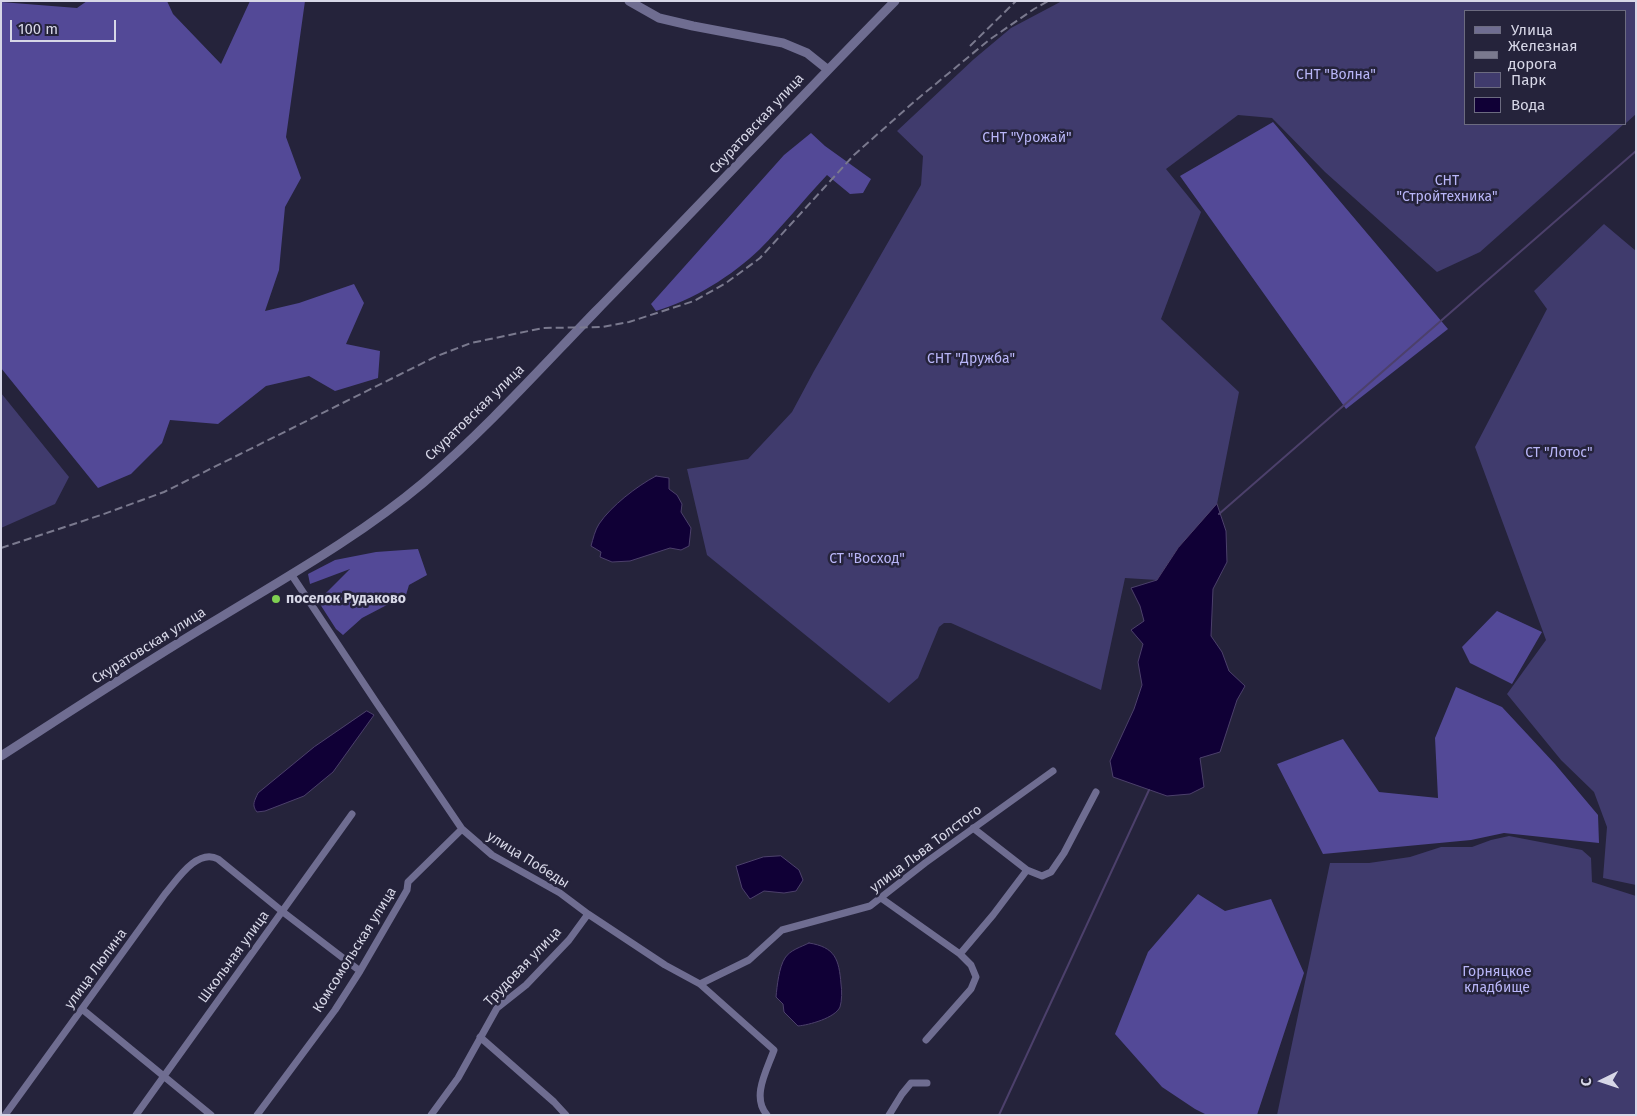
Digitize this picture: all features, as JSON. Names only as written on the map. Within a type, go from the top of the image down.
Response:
[{"type":"street","points":[[629,1],[659,18],[782,43],[807,53],[827,69]]},
{"type":"street","name":"Скуратовская улица","points":[[1,756],[186,638],[292,574],[391,508],[422,483],[479,431],[563,346],[827,69],[895,1]]},
{"type":"street","name":"улица Победы","points":[[292,574],[462,830],[492,855],[560,893],[665,965],[700,984],[774,1050],[759,1094],[761,1108],[767,1115]]},
{"type":"street","name":"улица Льва Толстого","points":[[700,984],[749,960],[782,930],[870,906],[925,863],[1053,771]]},
{"type":"street","points":[[974,828],[1027,870],[1042,876],[1050,872],[1064,853],[1096,792]]},
{"type":"street","name":"Школьная улица","points":[[136,1115],[352,814]]},
{"type":"street","name":"Комсомольская улица","points":[[257,1115],[335,1010],[407,890],[408,882],[462,830]]},
{"type":"street","name":"улица Люлина","points":[[5,1115],[164,894],[201,857],[214,856],[283,912]]},
{"type":"street","points":[[960,954],[1027,870]]},
{"type":"street","points":[[881,898],[960,954],[971,964],[976,977],[971,989],[926,1040]]},
{"type":"street","points":[[283,912],[360,971]]},
{"type":"street","name":"Трудовая улица","points":[[431,1115],[458,1078],[497,1008],[526,985],[569,940],[588,914]]},
{"type":"street","points":[[82,1009],[211,1115]]},
{"type":"street","points":[[480,1037],[554,1102],[566,1115]]},
{"type":"street","points":[[890,1115],[911,1083],[926,1083]]},
{"type":"green space","points":[[1062,1],[1636,1],[1636,114],[1627,122],[1627,10],[1464,10],[1464,125],[1623,125],[1480,252],[1437,272],[1325,172],[1272,118],[1238,115],[1166,169],[1201,212],[1161,319],[1239,392],[1217,504],[1178,548],[1157,580],[1125,578],[1101,690],[951,623],[944,623],[939,627],[918,678],[889,703],[707,555],[687,469],[748,459],[792,412],[921,185],[923,156],[897,131],[974,59],[1011,28]]},
{"type":"green space","name":"СТ \"Лотос\"","points":[[1604,224],[1636,251],[1636,885],[1603,878],[1607,827],[1594,792],[1561,760],[1507,694],[1546,640],[1475,447],[1547,309],[1534,291]]},
{"type":"green space","points":[[1,393],[69,477],[55,504],[1,528]]},
{"type":"green space","name":"Горняцкое кладбище","points":[[1509,836],[1582,850],[1591,858],[1592,882],[1636,896],[1636,1115],[1277,1115],[1330,863],[1369,863],[1410,857],[1441,847],[1472,847]]},
{"type":"shaded area","points":[[87,1],[167,1],[173,14],[221,64],[250,1],[305,1],[286,137],[301,178],[285,207],[279,270],[265,311],[299,303],[354,284],[364,303],[346,344],[380,351],[378,378],[335,391],[309,376],[266,386],[218,424],[170,420],[162,443],[131,474],[98,488],[1,368],[1,2],[77,8]]},
{"type":"shaded area","points":[[1273,122],[1448,329],[1346,409],[1180,176]]},
{"type":"shaded area","points":[[811,133],[825,146],[871,179],[863,193],[850,194],[827,175],[769,240],[737,269],[698,294],[656,311],[651,304],[784,155]]},
{"type":"shaded area","points":[[418,549],[427,575],[409,585],[406,595],[362,618],[343,635],[336,629],[318,601],[350,569],[310,584],[308,574],[335,560],[376,552]]},
{"type":"shaded area","points":[[1497,611],[1542,632],[1512,684],[1470,663],[1462,647]]},
{"type":"shaded area","points":[[1456,687],[1502,707],[1555,764],[1598,815],[1599,843],[1504,833],[1471,840],[1323,854],[1277,764],[1343,739],[1379,792],[1438,798],[1435,738]]},
{"type":"shaded area","points":[[1198,894],[1225,911],[1271,899],[1304,973],[1257,1115],[1207,1115],[1195,1109],[1162,1087],[1115,1034],[1148,952]]},
{"type":"water","points":[[656,476],[669,478],[669,489],[677,495],[682,504],[681,512],[691,528],[689,546],[681,550],[670,548],[630,561],[612,562],[600,557],[601,552],[591,546],[599,524],[610,510],[625,497]]},
{"type":"water","points":[[1217,504],[1226,531],[1227,562],[1213,589],[1211,636],[1222,652],[1229,671],[1245,686],[1237,700],[1220,752],[1200,758],[1204,787],[1190,794],[1167,796],[1113,777],[1110,761],[1134,709],[1142,685],[1138,662],[1143,644],[1131,630],[1144,621],[1140,606],[1131,588],[1157,580],[1178,548]]},
{"type":"water","points":[[367,711],[374,715],[333,772],[304,796],[265,811],[257,812],[254,805],[258,793],[314,747]]},
{"type":"water","points":[[781,856],[799,870],[803,880],[796,891],[784,893],[764,891],[750,899],[742,888],[736,866],[763,857]]},
{"type":"water","points":[[809,943],[830,951],[837,961],[842,989],[841,1002],[837,1011],[827,1018],[798,1026],[784,1012],[783,1004],[776,997],[777,988],[780,971],[787,955]]},
{"type":"waterway","points":[[1219,514],[1636,151]]},
{"type":"waterway","points":[[999,1115],[1149,790]]},
{"type":"railway","points":[[970,46],[1016,1]]},
{"type":"railway","points":[[1,548],[164,492],[437,356],[471,343],[543,328],[602,327],[629,322],[694,301],[726,283],[760,258],[854,155],[915,101],[989,40],[1048,1]]},
{"type":"place","name":"поселок Рудаково","points":[[276,599]]},
{"type":"park label","name":"СНТ \"Волна\"","points":[[1336,75]]},
{"type":"park label","name":"СНТ \"Урожай\"","points":[[1027,138]]},
{"type":"park label","name":"СНТ \"Стройтехника\"","points":[[1447,190]]},
{"type":"park label","name":"СНТ \"Дружба\"","points":[[971,359]]},
{"type":"park label","name":"СТ \"Восход\"","points":[[867,559]]}]
